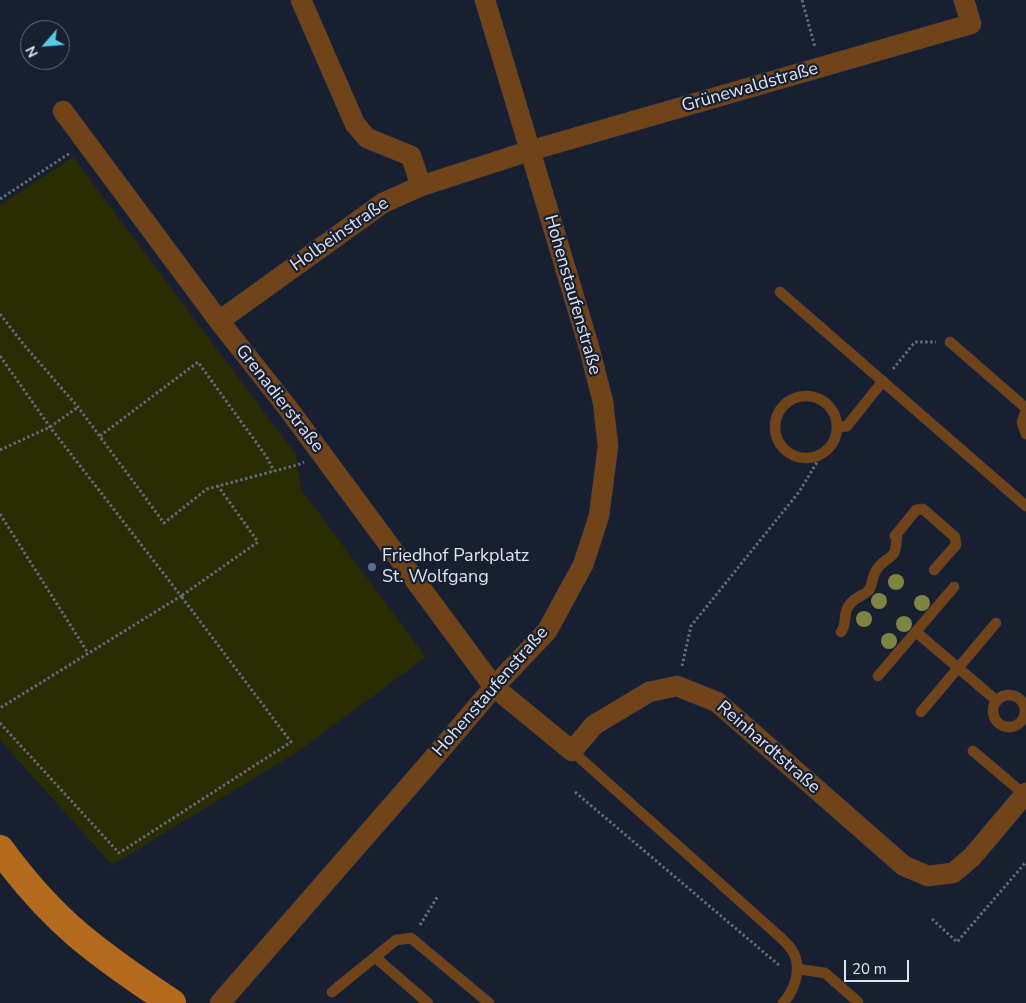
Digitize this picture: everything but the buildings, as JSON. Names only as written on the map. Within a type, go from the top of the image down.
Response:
[{"type":"main road","points":[[0,849],[12,866],[42,900],[77,934],[125,972],[172,1003]]},
{"type":"street","points":[[301,0],[355,124],[367,138],[411,156],[421,186]]},
{"type":"street","name":"Hohenstaufenstraße","points":[[220,1003],[432,761],[494,687],[546,631],[584,565],[599,516],[608,446],[603,402],[589,348],[485,0]]},
{"type":"street","name":"Grünewaldstraße","points":[[529,151],[971,24],[964,0]]},
{"type":"street","name":"Grenadierstraße","points":[[63,111],[219,321],[287,407],[494,687]]},
{"type":"street","name":"Holbeinstraße","points":[[219,321],[382,203],[421,186],[529,151]]},
{"type":"street","points":[[494,687],[572,751],[594,725],[649,692],[677,686]]},
{"type":"street","name":"Reinhardtstraße","points":[[677,686],[718,702],[904,866],[928,876],[953,873],[972,857],[1026,794]]},
{"type":"lane","points":[[780,292],[1026,506]]},
{"type":"lane","points":[[950,342],[1026,409],[1022,422],[1026,434]]},
{"type":"lane","points":[[837,428],[847,426],[883,381]]},
{"type":"lane","points":[[804,396],[814,397],[831,409],[837,428],[835,438],[830,447],[822,454],[802,459],[792,456],[784,450],[774,432],[778,412],[793,399],[804,396]]},
{"type":"lane","points":[[841,632],[845,625],[845,615],[849,604],[866,593],[870,588],[877,568],[893,555],[896,537],[916,510],[923,509],[955,537],[956,545],[934,570]]},
{"type":"lane","points":[[878,676],[954,587]]},
{"type":"lane","points":[[921,712],[996,623]]},
{"type":"lane","points":[[916,632],[997,701]]},
{"type":"lane","points":[[572,751],[780,937],[793,952],[798,969],[796,980],[787,999],[783,1003]]},
{"type":"lane","points":[[974,751],[1026,794]]},
{"type":"lane","points":[[332,992],[396,940],[411,938],[489,1003]]},
{"type":"lane","points":[[375,957],[428,1003]]},
{"type":"lane","points":[[798,969],[825,973],[858,1002]]},
{"type":"path","points":[[802,0],[821,67]]},
{"type":"path","points":[[0,199],[87,142]]},
{"type":"path","points":[[0,314],[24,345],[78,406],[164,523],[207,489],[297,465],[321,453]]},
{"type":"path","points":[[883,381],[915,342]]},
{"type":"path","points":[[0,356],[50,427],[292,742],[119,853],[0,723]]},
{"type":"path","points":[[100,436],[198,362],[266,456],[274,471]]},
{"type":"path","points":[[0,450],[50,427],[78,406]]},
{"type":"path","points":[[677,686],[691,626],[799,492],[822,454]]},
{"type":"path","points":[[0,708],[181,596],[258,542],[218,486]]},
{"type":"path","points":[[0,514],[88,653]]},
{"type":"path","points":[[575,792],[796,980]]},
{"type":"path","points":[[932,919],[957,942],[1026,862]]},
{"type":"path","points":[[411,938],[438,896]]},
{"type":"green space","points":[[73,157],[296,455],[301,489],[426,657],[299,751],[112,865],[0,740],[0,205]]},
{"type":"place","name":"Friedhof Parkplatz St. Wolfgang","points":[[372,567]]}]
